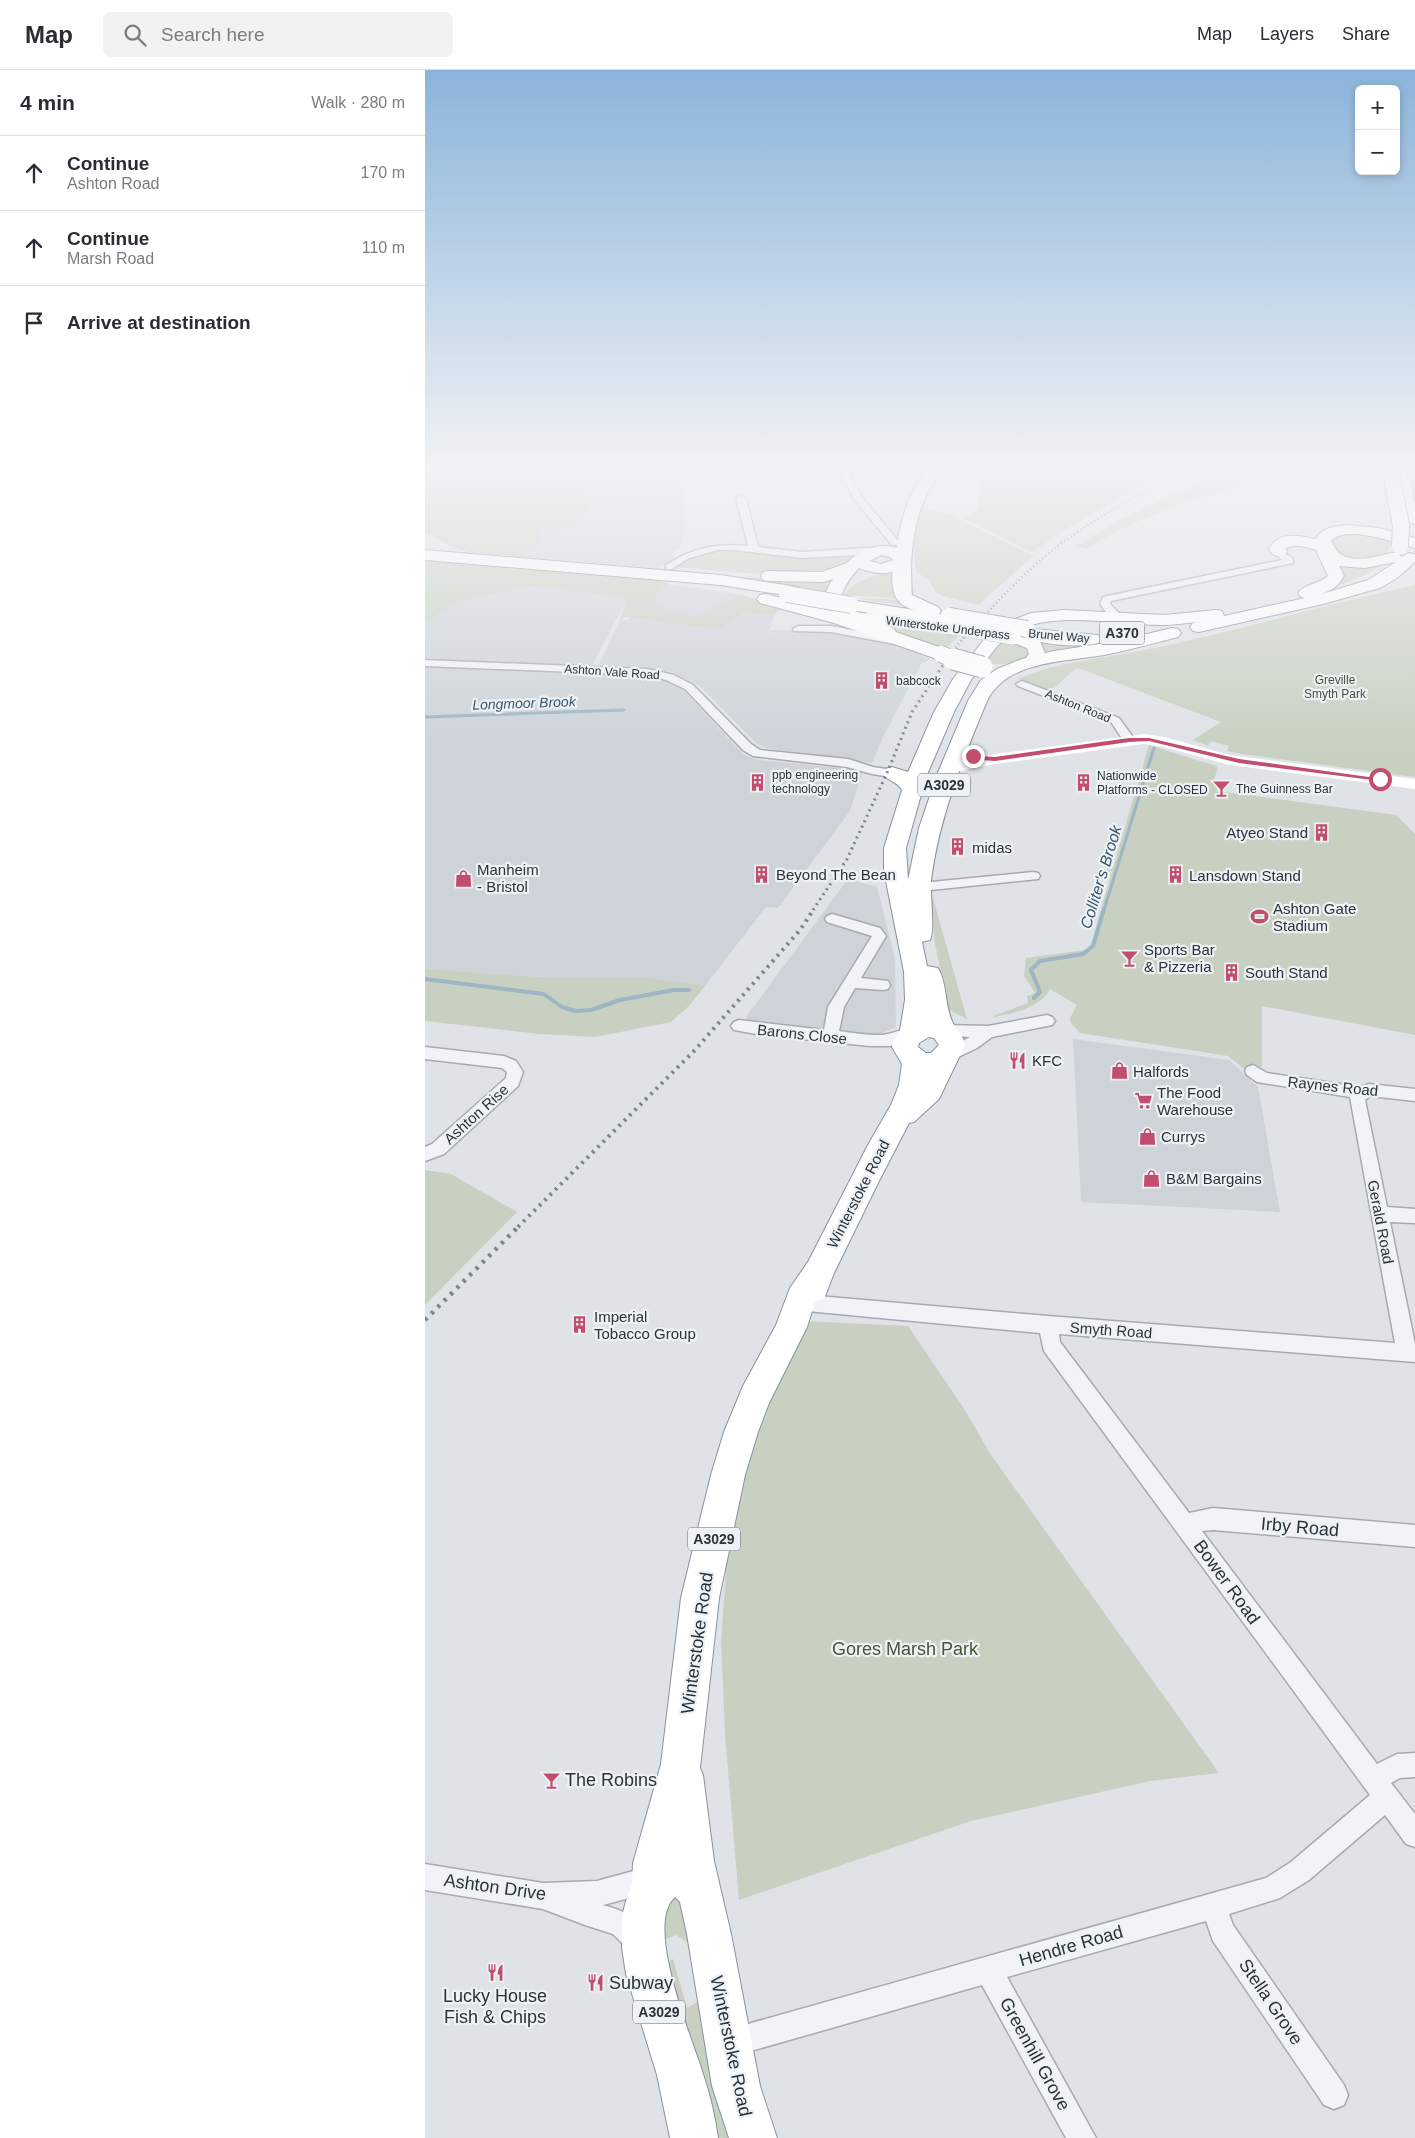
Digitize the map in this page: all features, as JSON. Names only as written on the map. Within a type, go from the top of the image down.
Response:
[{"type":"highway","name":"Brunel Way","points":[[476,560],[690,577],[1021,633],[1070,639],[1099,639],[1171,633],[1323,599],[1374,584],[1391,574],[1400,560]]},
{"type":"highway","name":"A3029","points":[[1295,597],[1327,586],[1334,581],[1336,572],[1331,560]]},
{"type":"highway","points":[[1341,560],[1358,564],[1372,564],[1383,560]]},
{"type":"highway","name":"Brunel Way","points":[[1021,633],[1136,633],[1326,591],[1356,581],[1380,569],[1393,560]]},
{"type":"highway","points":[[637,572],[817,578],[833,575],[856,562]]},
{"type":"highway","points":[[899,563],[903,597],[948,621]]},
{"type":"highway","points":[[637,572],[709,591],[764,598],[840,619],[903,643],[933,651]]},
{"type":"highway","points":[[1323,599],[1406,582]]},
{"type":"highway","points":[[745,600],[764,598]]},
{"type":"highway","name":"A3029","points":[[913,1046],[918,1000],[916,892],[930,829],[931,781],[944,712],[962,679],[992,641],[1005,629],[1017,623],[1042,616],[1064,615],[1164,620],[1216,615]]},
{"type":"highway","name":"A3029","points":[[976,674],[1021,671],[1093,651],[1171,633]]},
{"type":"highway","name":"Winterstoke Underpass","points":[[933,651],[976,674]]},
{"type":"highway","name":"A3029","points":[[976,674],[993,679],[1024,678],[1070,653],[1093,651]]},
{"type":"highway","name":"A3029","points":[[931,781],[959,746],[976,674]]},
{"type":"highway","name":"A3029","points":[[946,1044],[933,1000],[918,918],[916,892],[893,860],[895,848],[931,781],[978,684],[976,674]]},
{"type":"highway","points":[[892,773],[907,780],[931,781]]},
{"type":"highway","points":[[928,1027],[946,1044],[931,1063],[913,1046],[928,1027]]},
{"type":"highway","name":"Winterstoke Road","points":[[900,1118],[929,1092],[946,1044]]},
{"type":"highway","name":"Winterstoke Road","points":[[694,2138],[680,2075],[654,1996],[645,1958],[645,1910],[654,1887],[654,1863],[681,1764],[700,1598],[728,1475],[741,1432],[755,1397],[799,1315],[881,1148],[900,1118],[915,1074],[913,1046]]},
{"type":"highway","name":"Winterstoke Road","points":[[681,1764],[691,1850],[736,2086],[753,2138]]},
{"type":"highway","points":[[654,1887],[663,1880],[675,1876],[685,1878],[694,1883],[701,1895]]},
{"type":"main road","points":[[845,603],[835,589],[856,562],[861,560]]},
{"type":"main road","points":[[897,560],[899,563]]},
{"type":"main road","points":[[856,562],[871,568],[899,563]]},
{"type":"main road","points":[[845,603],[851,582],[899,563]]},
{"type":"main road","name":"Winterstoke Underpass","points":[[845,603],[933,651]]},
{"type":"main road","name":"Winterstoke Underpass","points":[[1021,633],[1034,645],[1037,654],[1024,678]]},
{"type":"street","points":[[669,566],[678,560]]},
{"type":"street","points":[[1115,618],[1115,614],[1105,604],[1107,599],[1290,561],[1288,560]]},
{"type":"street","points":[[798,628],[831,630],[903,643]]},
{"type":"street","name":"Ashton Vale Road","points":[[425,663],[662,674],[689,687],[747,747],[757,753],[848,763],[892,773]]},
{"type":"street","name":"Ashton Road","points":[[1024,678],[1115,720],[1129,740]]},
{"type":"street","points":[[931,781],[995,759],[1129,740],[1162,741],[1207,755],[1239,761],[1415,784]]},
{"type":"street","points":[[959,746],[977,757],[995,759]]},
{"type":"street","points":[[916,892],[1033,876]]},
{"type":"street","points":[[830,1036],[836,1007],[877,941],[879,934],[869,929],[832,919]]},
{"type":"street","points":[[851,982],[883,985]]},
{"type":"street","points":[[946,1044],[989,1032],[1047,1021]]},
{"type":"street","name":"Barons Close","points":[[739,1026],[783,1033],[830,1036],[913,1046]]},
{"type":"street","points":[[946,1044],[971,1044],[989,1032]]},
{"type":"street","name":"Barons Close","points":[[865,1041],[895,1040],[913,1046]]},
{"type":"street","name":"Ashton Rise","points":[[425,1053],[505,1062],[515,1070],[515,1077],[512,1082],[438,1149],[425,1154]]},
{"type":"street","name":"Raynes Road","points":[[1253,1071],[1263,1078],[1361,1093],[1369,1090],[1415,1095]]},
{"type":"street","name":"Gerald Road","points":[[1361,1093],[1357,1100],[1379,1214],[1411,1353]]},
{"type":"street","points":[[1379,1214],[1415,1216]]},
{"type":"street","name":"Smyth Road","points":[[799,1315],[1048,1325],[1411,1353]]},
{"type":"street","name":"Bower Road","points":[[1048,1325],[1051,1345],[1415,1835]]},
{"type":"street","name":"Irby Road","points":[[1187,1527],[1194,1522],[1213,1519],[1415,1536]]},
{"type":"street","name":"Hendre Road","points":[[728,2044],[1271,1889],[1300,1870],[1380,1789],[1397,1766],[1415,1765]]},
{"type":"street","name":"Ashton Drive","points":[[425,1877],[543,1896],[597,1894],[637,1884],[654,1887]]},
{"type":"street","points":[[543,1896],[592,1915],[618,1921],[633,1933],[645,1958]]},
{"type":"street","name":"Stella Grove","points":[[1214,1906],[1222,1932],[1334,2096]]},
{"type":"street","name":"Greenhill Grove","points":[[988,1969],[1082,2138]]},
{"type":"shaded area","points":[[551,560],[672,560],[658,568]]},
{"type":"shaded area","name":"babcock","points":[[662,583],[742,595],[730,612],[774,616],[768,635],[771,630],[830,630],[895,644],[930,659],[921,664],[883,737],[872,763],[766,748],[756,743],[701,687],[674,673],[653,668],[599,665],[620,619],[627,620]]},
{"type":"shaded area","points":[[534,586],[628,598],[587,674],[653,677],[671,683],[682,689],[742,753],[748,757],[759,760],[848,769],[862,773],[850,811],[778,908],[766,907],[705,986],[653,978],[543,977],[425,969],[425,621],[463,600]]},
{"type":"shaded area","points":[[848,879],[877,887],[895,958],[896,1027],[880,1034],[811,1029],[748,1021],[746,1017]]},
{"type":"shaded area","points":[[1073,1039],[1229,1060],[1258,1087],[1280,1212],[1081,1202]]},
{"type":"green space","points":[[425,560],[645,575],[669,584],[657,593],[655,603],[677,613],[696,617],[742,595],[782,607],[774,616],[742,613],[720,629],[649,621],[650,619],[627,617],[620,619],[627,598],[534,586],[463,600],[425,621]]},
{"type":"green space","points":[[685,560],[849,560],[847,564],[812,576],[675,567]]},
{"type":"green space","points":[[915,560],[1030,560],[979,605],[942,596],[935,591],[929,580],[918,573],[915,567]]},
{"type":"green space","points":[[1334,560],[1347,560],[1380,566],[1370,573],[1340,585],[1337,584]]},
{"type":"green space","points":[[897,570],[905,602],[901,605],[860,599],[895,600],[895,598],[844,595],[861,581]]},
{"type":"green space","points":[[840,575],[828,593],[802,587],[718,576],[812,580]]},
{"type":"green space","name":"Greville Smyth Park","points":[[1415,585],[1415,777],[1249,755],[1227,751],[1229,746],[1211,741],[1208,746],[1193,740],[1221,722],[1078,668],[1050,691],[1018,679],[1050,668],[1183,642]]},
{"type":"green space","points":[[884,623],[961,633],[945,650],[880,626]]},
{"type":"green space","points":[[1034,637],[1095,642],[1125,642],[1041,657]]},
{"type":"green space","points":[[1000,638],[1025,643],[1031,651],[1027,656],[1008,664],[982,661]]},
{"type":"green space","name":"Ashton Gate Stadium","points":[[1149,745],[1216,766],[1218,768],[1213,782],[1217,787],[1217,791],[1396,815],[1415,834],[1415,1035],[1262,1006],[1262,1066],[1248,1072],[1228,1056],[1080,1033],[1071,1023],[1070,1018],[1077,1005],[1050,989],[1034,1005],[1010,1013],[993,1016],[1028,1003],[1027,996],[1035,993],[1024,976],[1026,958],[1085,950],[1091,944],[1112,871],[1099,872],[1098,870],[1113,868]]},
{"type":"green space","points":[[932,895],[967,1019],[951,1011],[947,1006],[929,901]]},
{"type":"green space","points":[[425,969],[543,977],[653,978],[705,986],[690,1005],[671,1022],[595,1037],[540,1034],[425,1021]]},
{"type":"green space","points":[[425,1170],[451,1174],[517,1212],[425,1305]]},
{"type":"green space","name":"Gores Marsh Park","points":[[803,1321],[908,1326],[963,1407],[991,1455],[1219,1773],[1150,1781],[971,1821],[739,1900],[725,1734],[721,1641],[729,1531],[752,1442]]},
{"type":"green space","points":[[669,1895],[681,1897],[690,1944],[676,1935],[658,1943]]},
{"type":"green space","points":[[673,1959],[687,2008],[707,1996],[733,2136],[728,2138],[710,2138],[658,1967]]},
{"type":"waterway","name":"Longmoor Brook","points":[[425,717],[624,710]]},
{"type":"waterway","name":"Colliter's Brook","points":[[1104,910],[1154,748]]},
{"type":"waterway","name":"Colliter's Brook","points":[[1034,998],[1040,992],[1031,970],[1040,961],[1083,954],[1093,946],[1104,909]]},
{"type":"waterway","name":"Colliter's Brook","points":[[425,979],[544,994],[562,1007],[576,1011],[591,1010],[620,1000],[674,990],[689,990]]},
{"type":"railway","points":[[946,660],[952,651],[1003,596],[1042,560]]},
{"type":"railway","points":[[813,910],[847,859],[887,773],[912,712],[947,659]]},
{"type":"railway","points":[[425,1320],[695,1050],[800,930],[814,909]]},
{"type":"place","name":"babcock","points":[[882,681]]},
{"type":"place","name":"ppb engineering technology","points":[[758,782]]},
{"type":"place","name":"Nationwide Platforms - CLOSED","points":[[1083,783]]},
{"type":"place","name":"The Guinness Bar","points":[[1222,789]]},
{"type":"place","name":"Atyeo Stand","points":[[1322,832]]},
{"type":"place","name":"midas","points":[[958,847]]},
{"type":"place","name":"Beyond The Bean","points":[[762,874]]},
{"type":"place","name":"Lansdown Stand","points":[[1175,875]]},
{"type":"place","name":"Manheim - Bristol","points":[[463,878]]},
{"type":"place","name":"Ashton Gate Stadium","points":[[1259,917]]},
{"type":"place","name":"Sports Bar & Pizzeria","points":[[1130,958]]},
{"type":"place","name":"South Stand","points":[[1231,972]]},
{"type":"place","name":"KFC","points":[[1018,1060]]},
{"type":"place","name":"Halfords","points":[[1119,1071]]},
{"type":"place","name":"The Food Warehouse","points":[[1143,1101]]},
{"type":"place","name":"Currys","points":[[1147,1136]]},
{"type":"place","name":"B&M Bargains","points":[[1152,1178]]},
{"type":"place","name":"Imperial Tobacco Group","points":[[580,1325]]},
{"type":"place","name":"The Robins","points":[[551,1780]]},
{"type":"place","name":"Lucky House Fish & Chips","points":[[495,1973]]},
{"type":"place","name":"Subway","points":[[595,1983]]},
{"type":"route","points":[[973,756],[995,759],[1129,740],[1156,740],[1215,757],[1380,779]]}]
